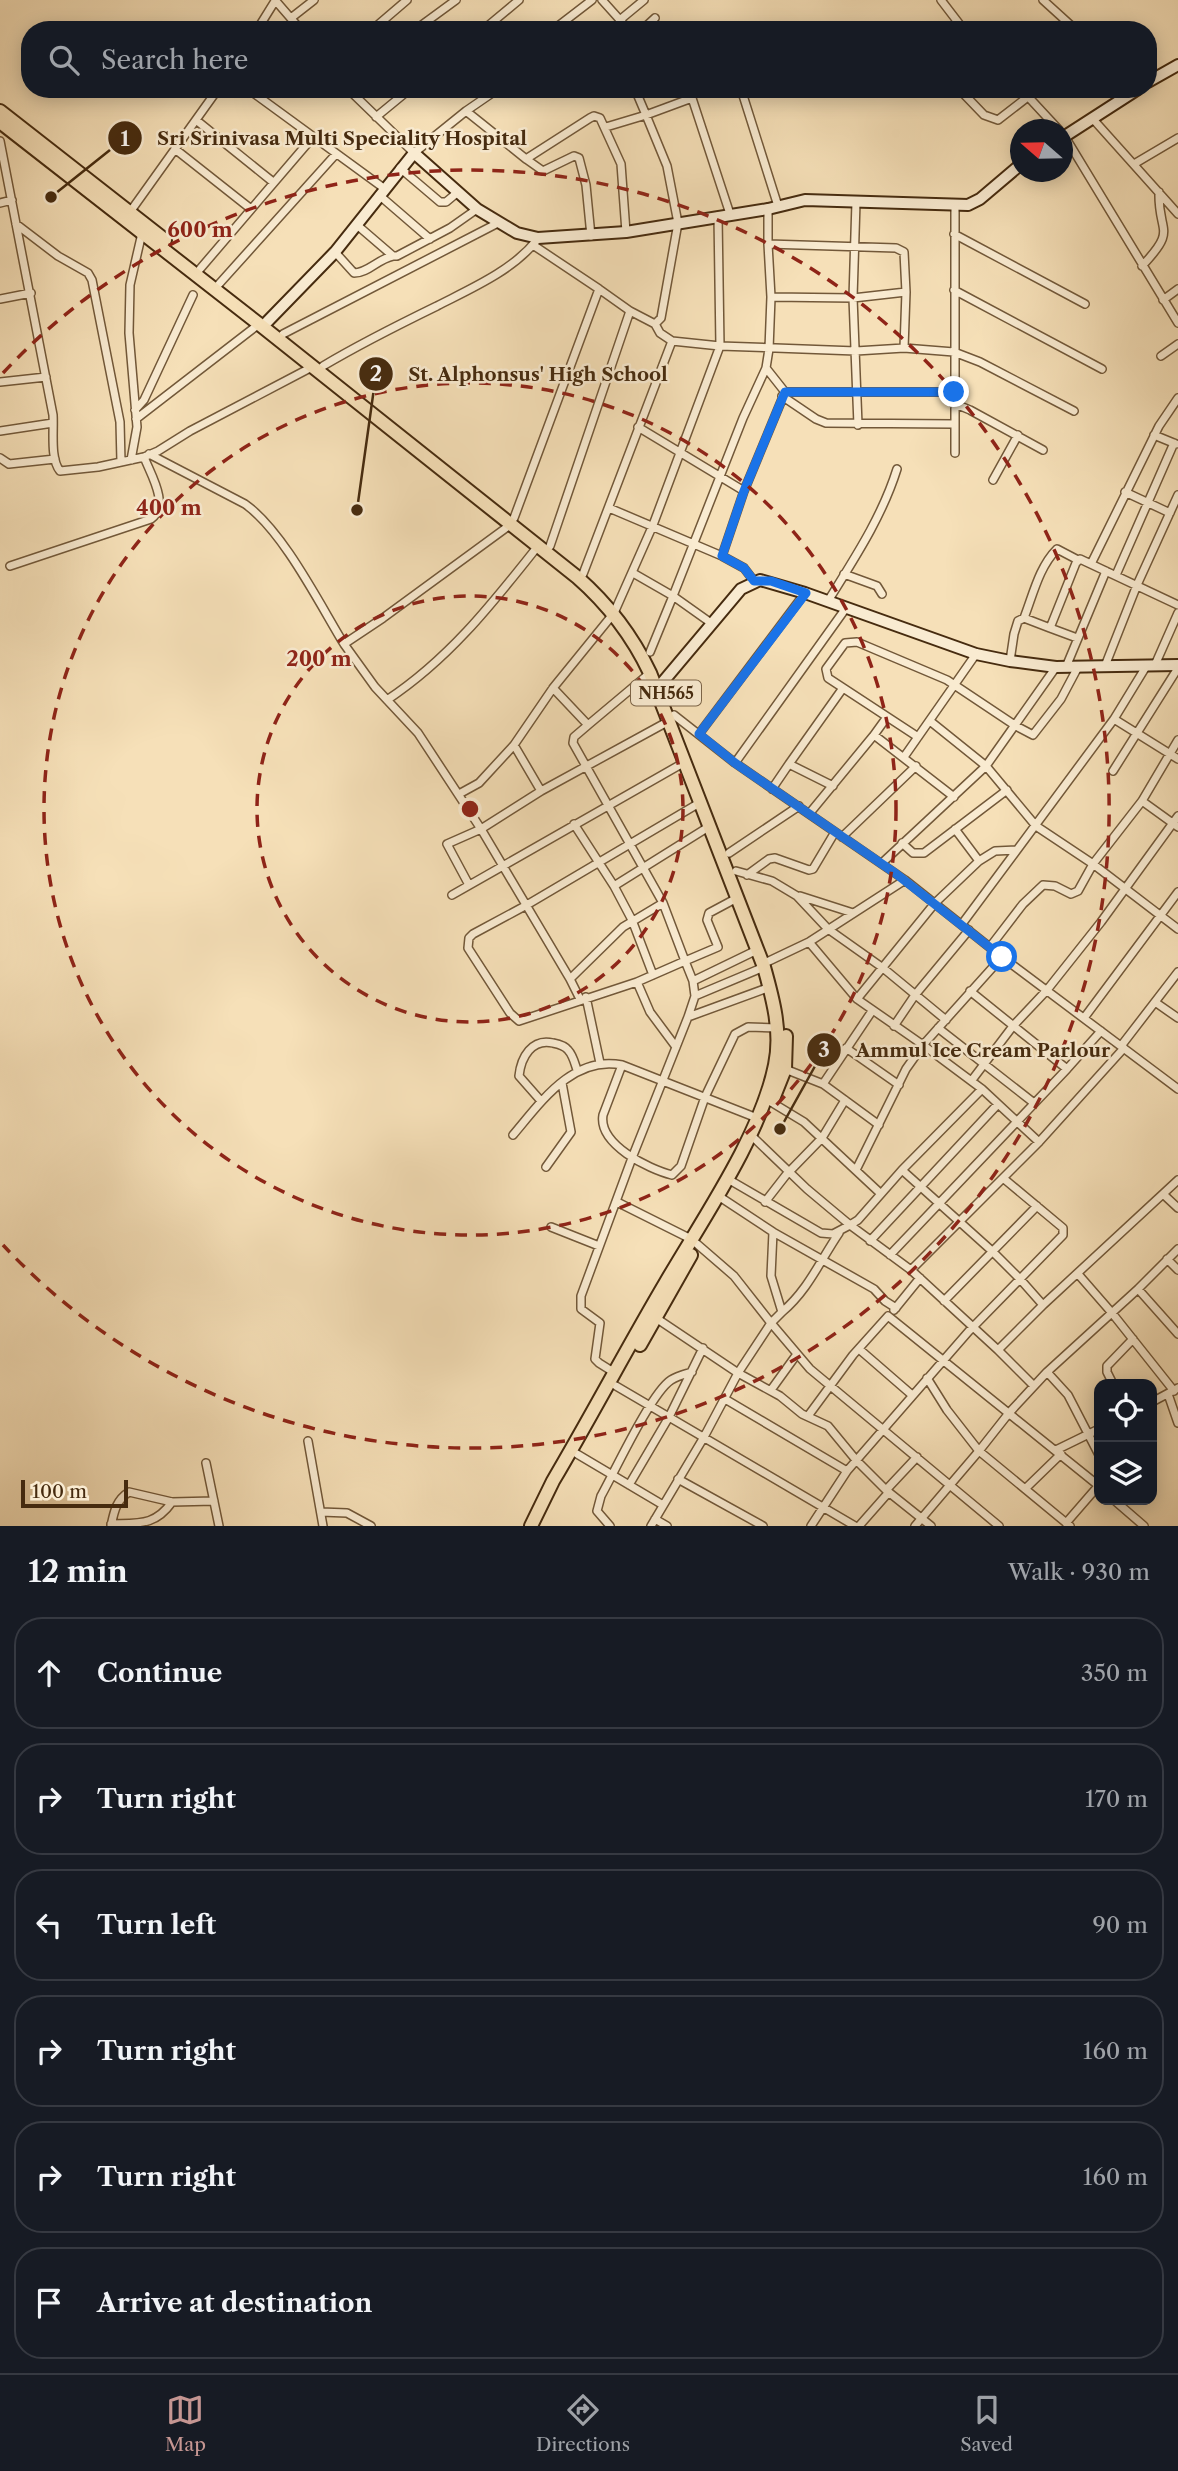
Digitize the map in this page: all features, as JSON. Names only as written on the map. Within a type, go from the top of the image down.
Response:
[{"type":"highway","name":"NH565","points":[[0,111],[130,212],[263,323],[283,334],[318,367]]},
{"type":"highway","name":"NH565","points":[[0,122],[263,323],[512,522],[583,574],[650,652],[662,683],[686,761],[757,950],[766,964],[779,1044],[775,1067],[757,1118],[656,1318],[553,1481],[531,1526]]},
{"type":"highway","name":"NH565","points":[[544,546],[616,610],[650,673],[729,853],[742,873],[785,1028],[785,1069],[755,1139],[733,1182],[694,1241],[616,1379],[577,1454],[552,1495],[545,1500]]},
{"type":"street","points":[[262,21],[275,0],[294,21]]},
{"type":"street","points":[[291,18],[314,0]]},
{"type":"street","points":[[382,21],[407,0]]},
{"type":"street","points":[[427,21],[456,0]]},
{"type":"street","points":[[494,21],[519,0]]},
{"type":"street","points":[[565,21],[592,0]]},
{"type":"street","points":[[602,0],[621,19],[644,0]]},
{"type":"street","points":[[941,0],[957,21]]},
{"type":"street","points":[[1043,0],[1066,21]]},
{"type":"street","points":[[652,21],[655,18]]},
{"type":"street","points":[[1157,77],[1178,65]]},
{"type":"street","points":[[130,212],[212,98]]},
{"type":"street","points":[[260,98],[382,192],[430,239]]},
{"type":"street","points":[[357,98],[478,209],[498,223],[536,241],[599,289],[655,324],[660,333],[672,341],[769,349],[856,351],[904,348],[954,352],[980,362],[1074,411]]},
{"type":"street","points":[[376,117],[399,98]]},
{"type":"street","points":[[136,419],[263,323],[335,251],[414,153],[485,98]]},
{"type":"street","points":[[639,98],[667,166],[678,223],[661,318],[655,324]]},
{"type":"street","points":[[606,127],[692,98],[730,214]]},
{"type":"street","points":[[650,652],[766,368],[771,297],[768,244],[773,208],[743,98]]},
{"type":"street","points":[[968,98],[984,115],[999,120],[1028,98]]},
{"type":"street","points":[[1030,98],[1049,119]]},
{"type":"street","points":[[1073,128],[1123,98]]},
{"type":"street","points":[[466,111],[543,171],[574,156],[579,158],[586,185],[591,236]]},
{"type":"street","points":[[526,159],[594,116],[600,118],[621,164],[626,232]]},
{"type":"street","points":[[1092,118],[1178,214]]},
{"type":"street","points":[[196,120],[273,182]]},
{"type":"street","points":[[200,269],[313,137]]},
{"type":"street","points":[[1135,164],[1178,138]]},
{"type":"street","points":[[0,141],[46,377],[55,459],[57,468],[65,472],[147,456],[480,284],[510,264],[536,241],[626,232],[773,208],[805,200],[968,205],[980,199],[1010,174]]},
{"type":"street","points":[[175,149],[251,209]]},
{"type":"street","points":[[1073,152],[1178,323]]},
{"type":"street","points":[[219,284],[336,154]]},
{"type":"street","points":[[400,168],[440,202],[446,202],[458,192]]},
{"type":"street","points":[[1142,265],[1158,250],[1164,238],[1165,227],[1159,192]]},
{"type":"street","points":[[0,203],[12,200]]},
{"type":"street","points":[[856,202],[853,298],[858,425]]},
{"type":"street","points":[[954,453],[955,205]]},
{"type":"street","points":[[335,251],[354,273],[359,273],[386,257],[400,255],[430,239],[478,209]]},
{"type":"street","points":[[459,794],[479,783],[514,746],[553,688],[616,610],[633,573],[720,346],[718,216]]},
{"type":"street","points":[[283,334],[498,223]]},
{"type":"street","points":[[16,224],[58,256],[88,273],[92,280],[120,422],[121,462]]},
{"type":"street","points":[[357,225],[393,256]]},
{"type":"street","points":[[131,460],[136,419],[129,333],[130,285],[142,233]]},
{"type":"street","points":[[954,234],[1085,304]]},
{"type":"street","points":[[768,244],[896,248],[904,252],[904,348]]},
{"type":"street","points":[[344,644],[512,522],[599,289]]},
{"type":"street","points":[[1163,300],[1178,289]]},
{"type":"street","points":[[954,290],[1102,369]]},
{"type":"street","points":[[771,297],[853,298],[906,292]]},
{"type":"street","points":[[0,299],[30,293]]},
{"type":"street","points":[[135,410],[145,400],[193,295]]},
{"type":"street","points":[[387,700],[446,654],[544,546],[631,311]]},
{"type":"street","points":[[583,574],[672,341]]},
{"type":"street","points":[[1161,356],[1178,344]]},
{"type":"street","points":[[766,368],[783,394],[816,419],[834,424],[858,425],[954,424]]},
{"type":"street","points":[[0,382],[46,377]]},
{"type":"street","points":[[783,394],[954,392]]},
{"type":"street","points":[[722,556],[744,491],[783,394]]},
{"type":"street","points":[[1091,564],[1154,435],[1178,398]]},
{"type":"street","points":[[953,403],[1043,450]]},
{"type":"street","points":[[0,431],[53,422]]},
{"type":"street","points":[[639,427],[744,491]]},
{"type":"street","points":[[993,480],[1018,435]]},
{"type":"street","points":[[1116,575],[1147,502],[1176,444],[1154,435]]},
{"type":"street","points":[[10,566],[151,519],[158,514],[160,503],[147,456]]},
{"type":"street","points":[[147,456],[258,513],[292,560],[363,672],[418,733],[481,829],[525,906],[583,998],[600,1063]]},
{"type":"street","points":[[0,458],[9,464],[55,459]]},
{"type":"street","points":[[828,601],[868,535],[891,489],[897,469]]},
{"type":"street","points":[[1125,492],[1173,512]]},
{"type":"street","points":[[1105,666],[1137,585],[1173,512],[1178,495]]},
{"type":"street","points":[[609,508],[722,556],[744,568],[754,581]]},
{"type":"street","points":[[1010,661],[1016,625],[1024,618],[1042,571],[1057,549],[1178,605]]},
{"type":"street","points":[[1050,628],[1078,561]]},
{"type":"street","points":[[882,863],[986,766],[1061,667],[1077,638],[1106,571]]},
{"type":"street","points":[[633,573],[673,596],[711,623]]},
{"type":"street","points":[[845,574],[877,586],[882,594]]},
{"type":"street","points":[[662,683],[741,589],[754,581],[771,581],[976,654],[1010,661],[1061,667],[1178,666],[1113,771]]},
{"type":"street","points":[[699,734],[806,593]]},
{"type":"street","points":[[735,763],[846,608]]},
{"type":"street","points":[[962,924],[1114,719],[1151,665],[1178,613]]},
{"type":"street","points":[[1024,618],[1077,638]]},
{"type":"street","points":[[918,737],[828,678],[825,671],[845,643],[852,641],[955,684],[1030,735],[1035,734],[1061,699],[1078,667]]},
{"type":"street","points":[[904,757],[976,654]]},
{"type":"street","points":[[650,673],[573,740],[607,806],[663,903],[693,981],[695,996],[579,1305],[600,1323],[596,1359],[650,1406],[857,1526],[917,1457]]},
{"type":"street","points":[[553,688],[588,725]]},
{"type":"street","points":[[772,789],[842,688]]},
{"type":"street","points":[[810,814],[887,717]]},
{"type":"street","points":[[469,885],[447,844],[481,829],[585,765],[672,718],[699,734],[735,763],[882,863],[1002,957],[1178,1088]]},
{"type":"street","points":[[1114,719],[1178,760]]},
{"type":"street","points":[[930,721],[986,766],[1036,826],[1093,864],[1178,929]]},
{"type":"street","points":[[874,736],[954,797]]},
{"type":"street","points":[[990,947],[1023,904],[1043,885],[1048,884],[1075,893],[1083,885],[1093,864],[1142,801],[1178,740]]},
{"type":"street","points":[[514,746],[541,791]]},
{"type":"street","points":[[452,895],[686,761]]},
{"type":"street","points":[[789,764],[833,786]]},
{"type":"street","points":[[842,837],[916,766]]},
{"type":"street","points":[[902,843],[919,855],[1007,790]]},
{"type":"street","points":[[1142,801],[1175,825]]},
{"type":"street","points":[[702,802],[472,934],[467,942],[468,948],[516,1020],[530,1018],[637,982],[718,947]]},
{"type":"street","points":[[729,853],[799,806]]},
{"type":"street","points":[[971,1080],[1101,922],[1124,888],[1175,825],[1178,816]]},
{"type":"street","points":[[574,824],[614,886],[632,920],[653,975]]},
{"type":"street","points":[[614,886],[710,825]]},
{"type":"street","points":[[955,829],[979,861]]},
{"type":"street","points":[[742,873],[775,858],[813,869],[835,832]]},
{"type":"street","points":[[857,999],[935,903],[979,861],[995,851],[1017,850]]},
{"type":"street","points":[[742,873],[772,881],[797,896],[853,913]]},
{"type":"street","points":[[695,996],[809,942],[905,880]]},
{"type":"street","points":[[1084,1018],[1178,892]]},
{"type":"street","points":[[797,896],[828,929],[883,968],[946,1020]]},
{"type":"street","points":[[725,964],[707,920],[709,913],[737,898]]},
{"type":"street","points":[[570,979],[610,937],[632,920],[663,903]]},
{"type":"street","points":[[894,1026],[915,995],[969,930]]},
{"type":"street","points":[[809,942],[857,999],[971,1080],[1040,1142]]},
{"type":"street","points":[[693,981],[757,950]]},
{"type":"street","points":[[856,1170],[906,1069],[923,1045],[1002,957]]},
{"type":"street","points":[[911,1269],[1040,1142],[1123,1047],[1178,974]]},
{"type":"street","points":[[637,982],[650,1012],[676,1047]]},
{"type":"street","points":[[688,1017],[770,987]]},
{"type":"street","points":[[970,991],[1067,1069]]},
{"type":"street","points":[[1155,1002],[1178,1018]]},
{"type":"street","points":[[823,1084],[872,1011]]},
{"type":"street","points":[[622,1065],[602,1124],[605,1132],[632,1158],[668,1175],[675,1174],[681,1166],[705,1097],[735,1034],[748,1027],[778,1028]]},
{"type":"street","points":[[938,1028],[1034,1103]]},
{"type":"street","points":[[890,1255],[1101,1031]]},
{"type":"street","points":[[541,1101],[519,1076],[531,1047],[536,1043],[547,1042],[562,1046],[569,1050],[577,1070]]},
{"type":"street","points":[[846,1048],[899,1085]]},
{"type":"street","points":[[513,1135],[541,1101],[577,1070],[600,1063],[622,1065],[757,1118]]},
{"type":"street","points":[[785,1069],[823,1084],[879,1125]]},
{"type":"street","points":[[546,1167],[570,1134],[572,1127],[562,1083]]},
{"type":"street","points":[[733,1182],[821,1233],[833,1234],[858,1220],[880,1193],[982,1089]]},
{"type":"street","points":[[765,1202],[789,1171],[822,1138],[845,1100]]},
{"type":"street","points":[[771,1102],[791,1112],[880,1193]]},
{"type":"street","points":[[870,1241],[998,1104]]},
{"type":"street","points":[[755,1139],[850,1225],[911,1269],[1034,1386]]},
{"type":"street","points":[[902,1170],[992,1251],[1043,1305]]},
{"type":"street","points":[[811,1526],[847,1471],[882,1429],[973,1327],[1063,1235],[1061,1225],[1003,1178]]},
{"type":"street","points":[[998,1350],[1178,1180]]},
{"type":"street","points":[[1163,1194],[1178,1208]]},
{"type":"street","points":[[723,1199],[773,1232],[874,1289],[895,1308]]},
{"type":"street","points":[[617,1202],[694,1241],[733,1276],[796,1354],[829,1386],[999,1526]]},
{"type":"street","points":[[944,1301],[1037,1206]]},
{"type":"street","points":[[551,1227],[599,1246]]},
{"type":"street","points":[[667,1526],[653,1523],[738,1373],[771,1323],[795,1301],[841,1230]]},
{"type":"street","points":[[773,1232],[771,1276],[782,1312]]},
{"type":"street","points":[[915,1526],[1046,1371],[1138,1289],[1178,1249]]},
{"type":"street","points":[[1167,1259],[1178,1270]]},
{"type":"street","points":[[1078,1274],[1173,1391],[1178,1423]]},
{"type":"street","points":[[808,1416],[859,1349],[920,1278]]},
{"type":"street","points":[[1138,1289],[1178,1334]]},
{"type":"street","points":[[888,1316],[1094,1482]]},
{"type":"street","points":[[656,1318],[738,1373],[828,1426],[856,1460],[887,1491],[931,1526]]},
{"type":"street","points":[[1110,1379],[1107,1366],[1133,1339]]},
{"type":"street","points":[[629,1485],[669,1417],[703,1348]]},
{"type":"street","points":[[859,1349],[912,1395]]},
{"type":"street","points":[[771,1390],[796,1354]]},
{"type":"street","points":[[1046,1371],[1068,1395],[1094,1447]]},
{"type":"street","points":[[607,1525],[599,1516],[597,1507],[650,1406],[671,1379],[692,1372]]},
{"type":"street","points":[[927,1378],[947,1410],[979,1451],[1068,1524],[1094,1492]]},
{"type":"street","points":[[1157,1399],[1173,1391]]},
{"type":"street","points":[[725,1399],[847,1471]]},
{"type":"street","points":[[1026,1488],[1059,1452],[1094,1432]]},
{"type":"street","points":[[308,1441],[323,1526]]},
{"type":"street","points":[[577,1454],[663,1504]]},
{"type":"street","points":[[206,1464],[219,1526]]},
{"type":"street","points":[[678,1479],[763,1526]]},
{"type":"street","points":[[172,1502],[157,1523],[111,1525],[115,1508],[123,1496],[130,1492],[172,1502],[214,1501]]},
{"type":"street","points":[[1120,1505],[1143,1526]]},
{"type":"street","points":[[321,1512],[347,1513],[371,1526]]},
{"type":"place","name":"Sri Srinivasa Multi Speciality Hospital","points":[[51,197]]},
{"type":"place","name":"St. Alphonsus' High School","points":[[357,510]]},
{"type":"place","name":"Ammul Ice Cream Parlour","points":[[780,1129]]},
{"type":"route","points":[[954,392],[785,392],[744,491],[722,556],[744,568],[754,581],[771,581],[806,593],[699,734],[735,763],[895,873],[1002,957]]}]
